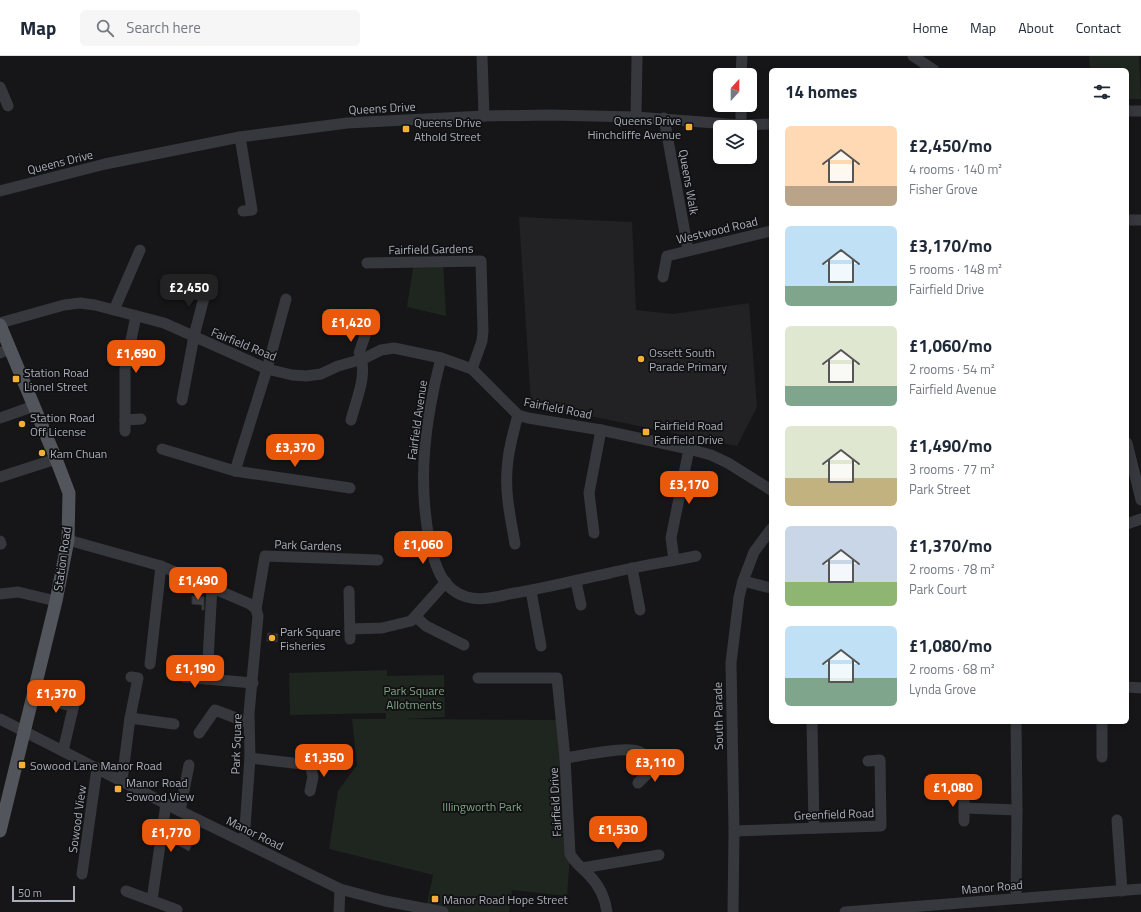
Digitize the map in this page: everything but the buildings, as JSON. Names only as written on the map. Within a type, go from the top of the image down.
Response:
[{"type":"main road","name":"Station Road","points":[[0,324],[5,351],[34,406],[69,493],[68,540],[56,601],[23,730],[0,831]]},
{"type":"street","points":[[482,56],[484,116]]},
{"type":"street","points":[[636,117],[637,56]]},
{"type":"street","points":[[741,68],[742,56]]},
{"type":"street","points":[[913,56],[931,68]]},
{"type":"street","points":[[0,87],[8,106]]},
{"type":"street","points":[[1129,111],[1141,111]]},
{"type":"street","name":"Queens Drive","points":[[0,191],[105,164],[240,137],[347,123],[484,116],[551,115],[664,118],[713,122]]},
{"type":"street","name":"Queens Walk","points":[[664,118],[688,250]]},
{"type":"street","name":"Queens Drive","points":[[757,124],[769,124]]},
{"type":"street","points":[[240,137],[252,210],[243,212]]},
{"type":"street","points":[[1129,220],[1141,220]]},
{"type":"street","name":"Westwood Road","points":[[663,277],[668,256],[769,231]]},
{"type":"street","points":[[114,310],[140,250]]},
{"type":"street","name":"Fairfield Gardens","points":[[368,263],[481,261],[483,331],[482,341],[472,369]]},
{"type":"street","points":[[182,400],[194,336],[207,286]]},
{"type":"street","points":[[235,471],[267,369],[286,299]]},
{"type":"street","name":"Fairfield Road","points":[[0,324],[64,305],[80,303],[95,305],[164,323],[267,369],[292,375],[306,376],[320,374],[338,366],[362,359],[381,350],[394,348],[441,358],[472,369],[518,415],[689,448],[711,455],[728,463],[769,489]]},
{"type":"street","points":[[136,316],[125,369],[125,425],[141,419]]},
{"type":"street","points":[[351,420],[364,371],[362,359],[359,353],[369,324]]},
{"type":"street","name":"Fairfield Avenue","points":[[441,358],[425,445],[424,492],[425,516],[435,564],[439,574],[446,582],[455,591],[467,597],[478,599],[576,582],[632,568]]},
{"type":"street","points":[[0,418],[34,406]]},
{"type":"street","points":[[515,544],[507,493],[507,470],[510,446],[518,415]]},
{"type":"street","points":[[594,533],[589,493],[601,430]]},
{"type":"street","points":[[674,560],[671,538],[689,448]]},
{"type":"street","points":[[162,449],[179,449],[235,471],[311,477],[350,488]]},
{"type":"street","points":[[1129,450],[1141,500]]},
{"type":"street","points":[[0,477],[56,459]]},
{"type":"street","points":[[1129,523],[1141,519]]},
{"type":"street","name":"South Parade","points":[[733,912],[734,831],[731,663],[739,597],[754,552],[769,532]]},
{"type":"street","points":[[68,540],[161,566],[212,586],[250,604],[256,609]]},
{"type":"street","name":"Park Gardens","points":[[256,609],[265,556],[378,560]]},
{"type":"street","points":[[640,610],[632,568],[696,556]]},
{"type":"street","points":[[150,664],[161,566]]},
{"type":"street","points":[[744,581],[769,587]]},
{"type":"street","points":[[350,591],[350,634],[402,624],[416,617],[446,582]]},
{"type":"street","points":[[576,582],[581,605]]},
{"type":"street","points":[[208,678],[212,586]]},
{"type":"street","points":[[531,591],[541,646]]},
{"type":"street","points":[[0,594],[18,592],[56,601]]},
{"type":"street","name":"Park Square","points":[[244,842],[250,758],[249,723],[258,616],[256,609]]},
{"type":"street","points":[[416,617],[426,626],[464,645]]},
{"type":"street","points":[[122,780],[130,718],[138,678],[131,677]]},
{"type":"street","points":[[184,677],[253,683]]},
{"type":"street","name":"Fairfield Drive","points":[[478,678],[557,678],[565,758],[570,854],[598,887],[604,898],[607,912]]},
{"type":"street","points":[[1129,687],[1141,688]]},
{"type":"street","points":[[46,700],[74,701],[63,751]]},
{"type":"street","points":[[199,733],[215,710],[249,723]]},
{"type":"street","points":[[130,718],[174,724]]},
{"type":"street","name":"Manor Road","points":[[0,719],[122,780],[166,804],[340,889],[385,901],[443,912]]},
{"type":"street","points":[[812,724],[814,828]]},
{"type":"street","points":[[1016,724],[1016,898]]},
{"type":"street","points":[[1102,724],[1102,757]]},
{"type":"street","points":[[565,758],[629,749],[642,752],[652,770]]},
{"type":"street","points":[[250,758],[310,765],[325,756]]},
{"type":"street","name":"Greenfield Road","points":[[734,831],[881,826],[880,760],[868,761]]},
{"type":"street","points":[[180,811],[189,765]]},
{"type":"street","points":[[310,765],[313,778],[310,791]]},
{"type":"street","name":"Sowood View","points":[[82,874],[97,768]]},
{"type":"street","points":[[638,783],[652,770],[665,768]]},
{"type":"street","points":[[964,794],[964,821]]},
{"type":"street","points":[[152,900],[166,804]]},
{"type":"street","points":[[964,808],[1017,810]]},
{"type":"street","points":[[1117,820],[1122,891]]},
{"type":"street","points":[[582,868],[659,854]]},
{"type":"street","points":[[339,912],[340,889]]},
{"type":"street","name":"Manor Road","points":[[845,912],[1141,889]]},
{"type":"street","points":[[126,891],[177,910]]},
{"type":"shaded area","name":"Ossett South Parade Primary","points":[[519,217],[632,222],[636,310],[673,314],[749,303],[757,407],[737,446],[531,404]]},
{"type":"green space","points":[[1089,56],[1139,56],[1141,99],[1129,99],[1129,68],[1090,68]]},
{"type":"green space","points":[[443,261],[446,316],[407,307],[414,262]]},
{"type":"green space","name":"Illingworth Park","points":[[387,670],[387,676],[444,675],[445,717],[403,719],[561,720],[570,854],[567,896],[512,890],[509,912],[443,912],[426,909],[433,875],[329,849],[338,791],[357,765],[352,719],[386,719],[386,713],[290,715],[289,673]]},
{"type":"place","name":"Queens Drive Hinchcliffe Avenue","points":[[689,127]]},
{"type":"place","name":"Queens Drive Athold Street","points":[[406,129]]},
{"type":"place","name":"Ossett South Parade Primary","points":[[641,359]]},
{"type":"place","name":"Station Road Lionel Street","points":[[16,379]]},
{"type":"place","name":"Station Road Off License","points":[[22,424]]},
{"type":"place","name":"Fairfield Road Fairfield Drive","points":[[646,432]]},
{"type":"place","name":"Kam Chuan","points":[[42,453]]},
{"type":"place","name":"Park Square Fisheries","points":[[272,638]]},
{"type":"place","name":"Sowood Lane Manor Road","points":[[22,765]]},
{"type":"place","name":"Manor Road Sowood View","points":[[118,789]]},
{"type":"place","name":"Manor Road Hope Street","points":[[435,899]]},
{"type":"park label","name":"Park Square Allotments","points":[[414,697]]}]
